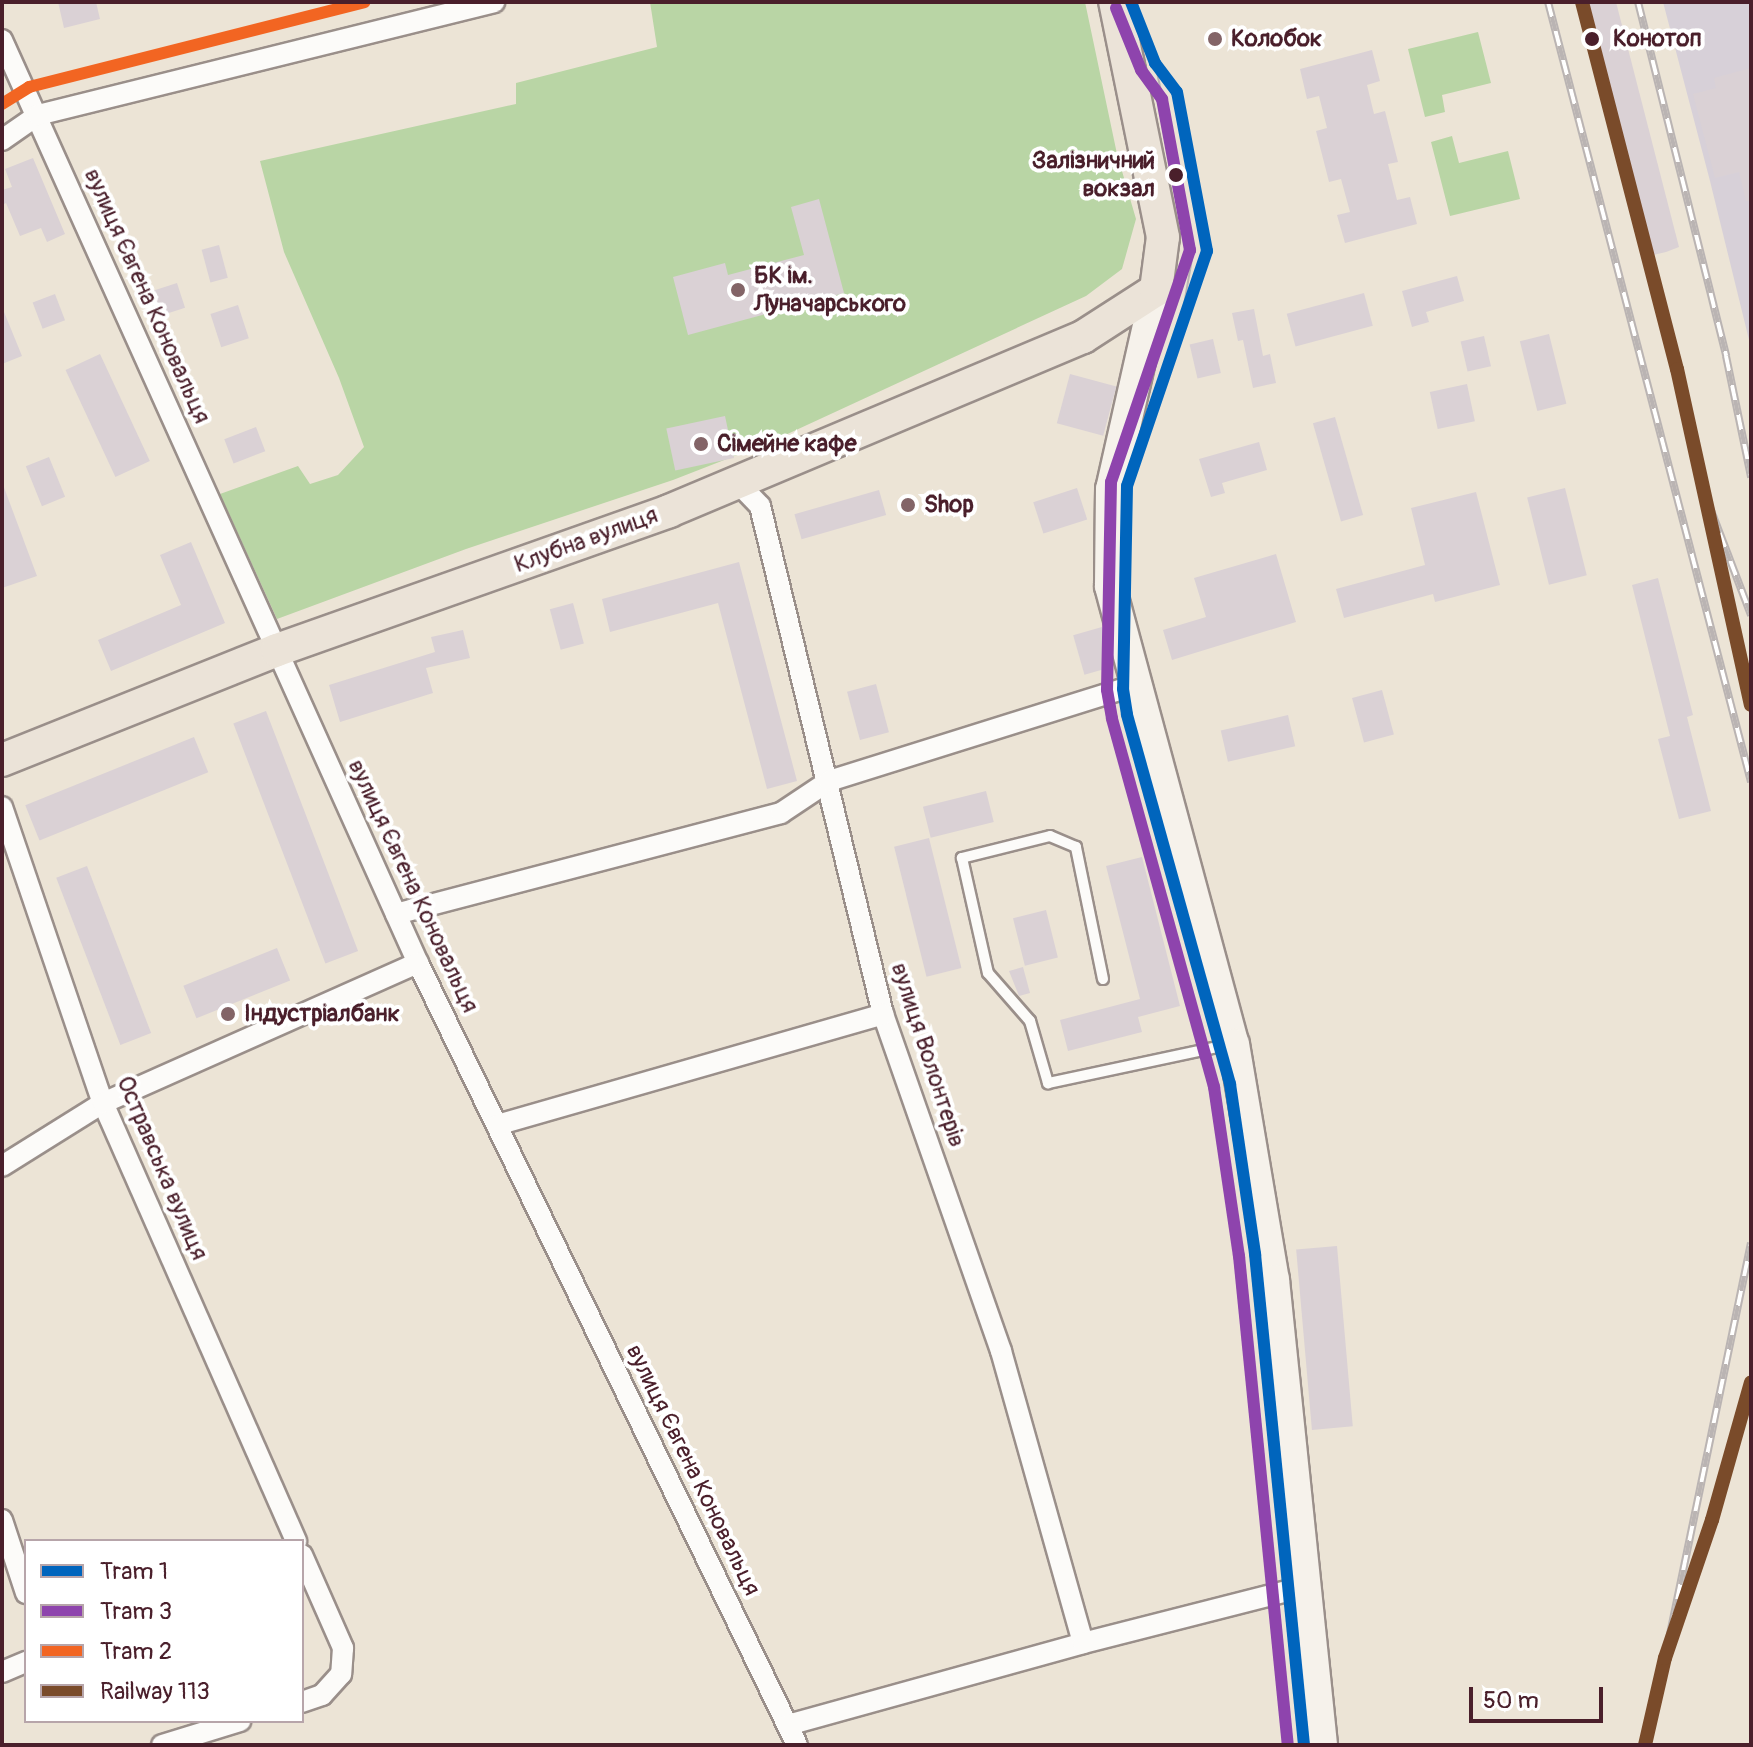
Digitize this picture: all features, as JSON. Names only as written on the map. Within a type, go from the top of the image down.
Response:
[{"type":"main road","points":[[1115,2],[1163,237],[1156,290]]},
{"type":"main road","name":"Клубна вулиця","points":[[2,760],[277,650],[669,511],[1083,337],[1156,290]]},
{"type":"street","points":[[2,140],[38,115],[494,2]]},
{"type":"street","name":"вулиця Євгена Коновальця","points":[[2,40],[418,963],[797,1745]]},
{"type":"street","points":[[1156,290],[1111,489],[1110,586],[1234,1044],[1274,1280],[1322,1745]]},
{"type":"street","name":"вулиця Волонтерів","points":[[737,482],[760,506],[883,1014],[1001,1351],[1083,1643]]},
{"type":"street","points":[[396,914],[781,813],[829,781],[1135,685]]},
{"type":"street","name":"Остравська вулиця","points":[[2,807],[103,1103],[295,1539]]},
{"type":"street","points":[[2,1166],[103,1103],[418,963]]},
{"type":"street","points":[[497,1125],[883,1014]]},
{"type":"street","points":[[2,1520],[24,1587]]},
{"type":"street","points":[[304,1560],[343,1648],[341,1674],[322,1695],[304,1701]]},
{"type":"street","points":[[788,1725],[1083,1643],[1307,1586]]},
{"type":"street","points":[[2,1672],[24,1663]]},
{"type":"street","points":[[162,1745],[234,1723]]},
{"type":"lane","points":[[1103,979],[1076,847],[1050,836],[962,858],[988,973],[1030,1021],[1048,1083],[1234,1044]]},
{"type":"shaded area","points":[[1663,2],[1751,2],[1751,348],[1710,181]]},
{"type":"green space","points":[[650,2],[1085,2],[1117,154],[1136,219],[1122,269],[1086,296],[768,443],[673,480],[466,549],[277,619],[220,494],[298,466],[310,484],[338,475],[364,447],[339,378],[284,252],[260,161],[516,104],[516,83],[657,47]]},
{"type":"green space","points":[[1478,32],[1491,83],[1442,95],[1445,112],[1425,117],[1408,49]]},
{"type":"green space","points":[[1452,136],[1459,163],[1508,151],[1520,199],[1450,216],[1431,142]]},
{"type":"building","points":[[58,2],[96,2],[100,19],[64,28]]},
{"type":"building","points":[[1589,2],[1616,2],[1679,247],[1666,252],[1653,255]]},
{"type":"building","points":[[1372,50],[1380,81],[1367,85],[1374,114],[1385,111],[1398,162],[1388,164],[1397,200],[1410,197],[1417,224],[1345,243],[1337,215],[1350,212],[1341,179],[1329,182],[1316,131],[1327,128],[1319,96],[1307,99],[1300,69]]},
{"type":"building","points":[[1751,68],[1751,201],[1746,201],[1739,172],[1715,178],[1693,94],[1716,88],[1714,78]]},
{"type":"building","points":[[33,158],[65,234],[47,242],[41,228],[20,236],[6,203],[2,205],[2,190],[12,187],[5,169]]},
{"type":"building","points":[[819,199],[844,293],[688,335],[673,277],[725,263],[728,275],[804,255],[791,207]]},
{"type":"building","points":[[219,245],[228,278],[210,283],[202,250]]},
{"type":"building","points":[[1457,276],[1464,301],[1426,312],[1429,322],[1412,327],[1402,291]]},
{"type":"building","points":[[177,283],[185,308],[160,316],[152,291]]},
{"type":"building","points":[[1364,293],[1373,326],[1296,347],[1287,314]]},
{"type":"building","points":[[55,294],[65,320],[43,329],[33,303]]},
{"type":"building","points":[[238,305],[249,338],[221,347],[210,314]]},
{"type":"building","points":[[2,307],[22,356],[2,364]]},
{"type":"building","points":[[1254,309],[1263,356],[1270,354],[1276,383],[1253,388],[1243,340],[1238,341],[1232,313]]},
{"type":"building","points":[[1549,334],[1566,404],[1537,411],[1520,341]]},
{"type":"building","points":[[1484,336],[1491,366],[1468,372],[1461,341]]},
{"type":"building","points":[[1213,339],[1221,373],[1197,379],[1190,344]]},
{"type":"building","points":[[100,354],[150,461],[115,477],[66,370]]},
{"type":"building","points":[[1070,374],[1116,386],[1103,436],[1057,423]]},
{"type":"building","points":[[1467,384],[1475,421],[1438,429],[1430,392]]},
{"type":"building","name":"Сімейне кафе","points":[[725,416],[734,458],[675,471],[666,428]]},
{"type":"building","points":[[1335,417],[1363,515],[1341,521],[1313,423]]},
{"type":"building","points":[[256,427],[265,451],[234,463],[224,439]]},
{"type":"building","points":[[1259,442],[1267,470],[1222,483],[1225,493],[1211,497],[1199,459]]},
{"type":"building","points":[[49,457],[65,497],[42,506],[26,466]]},
{"type":"building","points":[[2,482],[37,576],[2,588]]},
{"type":"building","points":[[1077,488],[1087,519],[1043,534],[1033,502]]},
{"type":"building","points":[[1565,488],[1587,575],[1549,585],[1527,497]]},
{"type":"building","points":[[879,490],[886,515],[802,539],[794,514]]},
{"type":"building","points":[[1476,492],[1500,585],[1435,602],[1433,594],[1344,618],[1336,589],[1425,565],[1411,508]]},
{"type":"building","points":[[191,542],[225,623],[111,671],[98,640],[181,605],[160,555]]},
{"type":"building","points":[[1276,554],[1296,622],[1172,660],[1163,630],[1206,617],[1194,578]]},
{"type":"building","points":[[739,562],[797,781],[767,789],[718,603],[610,632],[602,599]]},
{"type":"building","points":[[1658,578],[1693,715],[1687,717],[1711,811],[1679,819],[1658,739],[1670,736],[1632,585]]},
{"type":"building","points":[[573,603],[584,644],[561,650],[550,609]]},
{"type":"building","points":[[1102,627],[1113,666],[1084,675],[1073,635]]},
{"type":"building","points":[[463,630],[470,658],[426,668],[433,693],[340,722],[329,685],[435,652],[431,637]]},
{"type":"building","points":[[876,684],[889,732],[860,740],[847,692]]},
{"type":"building","points":[[1382,690],[1394,734],[1364,742],[1352,698]]},
{"type":"building","points":[[266,711],[358,951],[325,963],[233,724]]},
{"type":"building","points":[[1288,715],[1295,746],[1228,762],[1221,731]]},
{"type":"building","points":[[194,737],[208,772],[39,840],[25,805]]},
{"type":"building","points":[[986,791],[994,822],[931,838],[923,807]]},
{"type":"building","points":[[929,838],[961,968],[926,977],[894,847]]},
{"type":"building","points":[[1142,857],[1180,1006],[1138,1017],[1142,1032],[1068,1051],[1060,1020],[1140,999],[1106,866]]},
{"type":"building","points":[[87,866],[151,1033],[120,1045],[56,878]]},
{"type":"building","points":[[1046,910],[1058,958],[1025,966],[1013,918]]},
{"type":"building","points":[[277,948],[290,980],[196,1018],[183,986]]},
{"type":"building","points":[[1023,967],[1030,993],[1019,996],[1009,971]]},
{"type":"building","points":[[1337,1246],[1353,1426],[1312,1430],[1296,1250]]},
{"type":"tram line","name":"2","points":[[2,104],[29,87],[364,2]]},
{"type":"tram line","name":"1","points":[[1131,2],[1155,63],[1177,92],[1207,251],[1127,486],[1123,689],[1127,715],[1230,1084],[1255,1254],[1304,1745]]},
{"type":"tram line","name":"3","points":[[1116,8],[1141,70],[1162,99],[1190,250],[1111,482],[1107,690],[1112,719],[1214,1087],[1239,1256],[1288,1745]]},
{"type":"tram line","points":[[1155,63],[1194,247],[1180,328]]},
{"type":"railway","points":[[1548,2],[1751,782]]},
{"type":"railway","points":[[1638,2],[1726,356],[1751,477]]},
{"type":"railway","points":[[1709,505],[1751,615]]},
{"type":"railway","points":[[1665,1658],[1751,1243]]},
{"type":"rail line","name":"113","points":[[1582,2],[1677,369],[1751,705]]},
{"type":"rail line","name":"113","points":[[1645,1745],[1665,1658],[1712,1520],[1751,1382]]},
{"type":"place","name":"Колобок","points":[[1215,39]]},
{"type":"place","name":"Конотоп","points":[[1592,39]]},
{"type":"place","name":"Залізничний вокзал","points":[[1176,175]]},
{"type":"place","name":"БК ім. Луначарського","points":[[738,290]]},
{"type":"place","name":"Сімейне кафе","points":[[701,444]]},
{"type":"place","name":"Shop","points":[[908,505]]},
{"type":"place","name":"Індустріалбанк","points":[[228,1014]]}]
